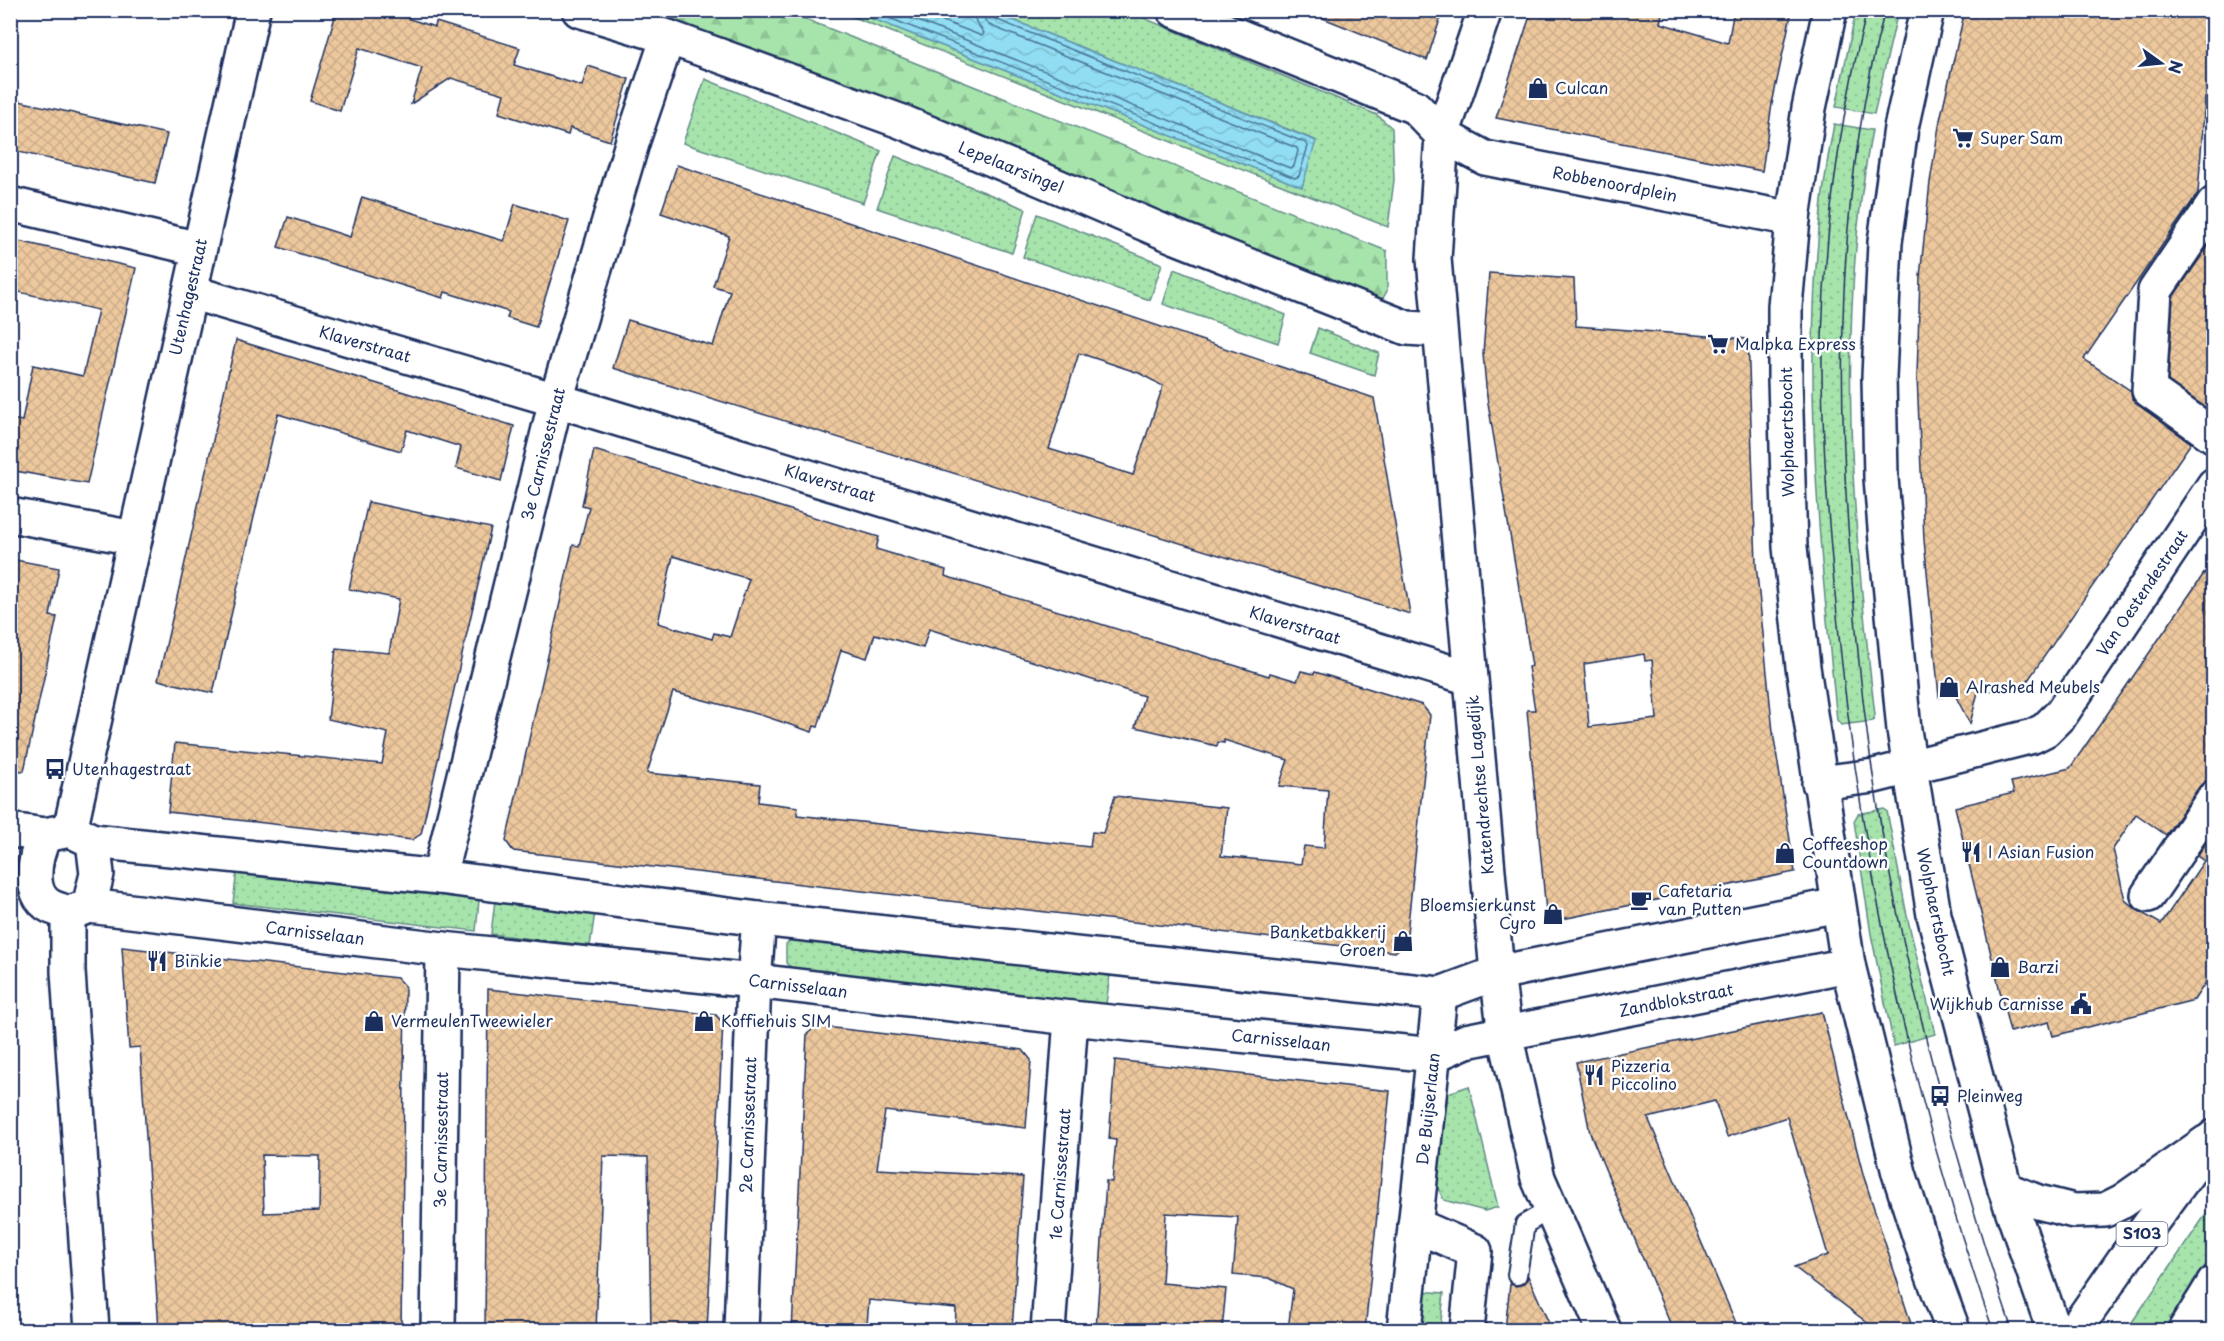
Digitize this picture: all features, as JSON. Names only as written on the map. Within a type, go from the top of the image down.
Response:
[{"type":"street","name":"Utenhagestraat","points":[[69,835],[253,10]]},
{"type":"street","name":"Lepelaarsingel","points":[[579,10],[668,37],[900,121],[1176,237],[1396,324],[1407,328],[1439,330]]},
{"type":"street","points":[[1174,10],[1415,107],[1442,135],[1485,10]]},
{"type":"street","name":"Wolphaertsbocht","points":[[1830,10],[1809,108],[1792,219],[1785,306],[1790,547],[1819,783],[1848,965],[1899,1173],[1953,1330]]},
{"type":"street","name":"Wolphaertsbocht","points":[[1927,10],[1901,128],[1888,218],[1879,377],[1881,478],[1909,766],[1934,915],[2006,1189],[2054,1330]]},
{"type":"street","name":"3e Carnissestraat","points":[[439,877],[556,400],[633,140],[668,37]]},
{"type":"street","name":"Robbenoordplein","points":[[1442,135],[1485,158],[1792,219]]},
{"type":"street","name":"Katendrechtse Lagedijk","points":[[1442,135],[1434,259],[1497,973],[1505,1034],[1538,1178],[1604,1330]]},
{"type":"street","points":[[10,204],[199,249]]},
{"type":"street","points":[[2214,204],[2155,291],[2149,390],[2214,436]]},
{"type":"street","name":"Klaverstraat","points":[[190,292],[556,400],[1470,678]]},
{"type":"street","name":"Van Oestendestraat","points":[[1909,766],[2033,736],[2054,723],[2214,485]]},
{"type":"street","points":[[10,516],[134,538]]},
{"type":"street","points":[[1819,783],[1874,776],[1909,766]]},
{"type":"street","points":[[2148,895],[2214,798]]},
{"type":"street","points":[[10,830],[439,877],[759,919],[1440,994],[1497,973],[1838,905]]},
{"type":"street","points":[[25,895],[35,877],[35,861],[69,835]]},
{"type":"street","points":[[69,835],[97,874],[78,909],[68,972],[92,1330]]},
{"type":"street","name":"Carnisselaan","points":[[25,895],[51,908],[78,909],[754,981],[1071,1018],[1434,1055],[1466,1041],[1505,1034]]},
{"type":"street","name":"2e Carnissestraat","points":[[741,1330],[754,981],[759,919]]},
{"type":"street","name":"3e Carnissestraat","points":[[438,1330],[443,949]]},
{"type":"street","name":"Zandblokstraat","points":[[1505,1034],[1848,965]]},
{"type":"street","name":"De Buijserlaan","points":[[1404,1330],[1440,994]]},
{"type":"street","name":"1e Carnissestraat","points":[[1048,1330],[1071,1018]]},
{"type":"street","points":[[2006,1189],[2037,1202],[2074,1211],[2105,1210],[2123,1201],[2213,1135]]},
{"type":"street","name":"S103","points":[[2075,1330],[2213,1135]]},
{"type":"street","points":[[1415,1225],[1475,1251],[1467,1330]]},
{"type":"lane","points":[[1517,1275],[1525,1224],[1551,1209]]},
{"type":"green space","points":[[625,11],[785,11],[1387,251],[1387,291],[1379,305]]},
{"type":"green space","points":[[838,11],[853,11],[1302,187],[1315,140],[990,11],[1127,11],[1377,115],[1392,128],[1394,180],[1388,227]]},
{"type":"green space","points":[[1856,11],[1898,11],[1874,114],[1836,107]]},
{"type":"green space","points":[[705,79],[881,151],[863,203],[683,143]]},
{"type":"green space","points":[[1834,124],[1872,130],[1861,203],[1854,276],[1851,422],[1854,496],[1875,715],[1873,721],[1841,725],[1837,720],[1817,497],[1813,346],[1822,197]]},
{"type":"green space","points":[[895,156],[1026,209],[1012,253],[877,208]]},
{"type":"green space","points":[[1037,214],[1162,264],[1150,300],[1023,257]]},
{"type":"green space","points":[[1174,269],[1286,315],[1278,343],[1163,304]]},
{"type":"green space","points":[[1318,328],[1379,353],[1374,375],[1310,353]]},
{"type":"green space","points":[[1884,809],[1887,811],[1907,916],[1935,1034],[1894,1046],[1871,934],[1854,821],[1858,814]]},
{"type":"green space","points":[[237,870],[479,900],[476,931],[233,903]]},
{"type":"green space","points":[[495,900],[595,912],[590,946],[491,934]]},
{"type":"green space","points":[[797,934],[1111,968],[1106,1004],[794,970],[786,963],[786,944]]},
{"type":"green space","points":[[1469,1086],[1498,1207],[1485,1211],[1444,1200],[1436,1184],[1448,1093]]},
{"type":"green space","points":[[2213,1204],[2213,1253],[2165,1330],[2130,1330],[2128,1328]]},
{"type":"green space","points":[[1418,1291],[1444,1293],[1440,1330],[1414,1330]]},
{"type":"water","points":[[853,11],[990,11],[1316,141],[1302,187]]},
{"type":"building","points":[[337,10],[381,10],[435,27],[436,22],[520,48],[514,65],[582,86],[588,66],[629,79],[610,141],[570,128],[568,135],[499,113],[504,94],[451,78],[411,104],[422,68],[359,48],[340,111],[310,101]]},
{"type":"building","points":[[1308,10],[1443,10],[1427,60],[1308,12]]},
{"type":"building","points":[[1532,10],[1663,10],[1660,23],[1728,43],[1734,10],[1792,10],[1772,104],[1762,171],[1496,118]]},
{"type":"building","points":[[1965,10],[2214,10],[2214,99],[2205,98],[2198,193],[2084,359],[2131,391],[2132,399],[2138,405],[2191,443],[2024,686],[1978,692],[1970,724],[1955,695],[1939,697],[1924,540],[1917,376],[1920,277],[1930,182],[1940,120]]},
{"type":"building","points":[[10,99],[167,134],[155,183],[10,150]]},
{"type":"building","points":[[677,165],[1374,398],[1410,614],[613,368],[628,320],[713,346],[730,291],[713,286],[729,236],[661,213]],"holes":[[[1079,353],[1139,373],[1163,386],[1133,475],[1049,449]]]},
{"type":"building","points":[[362,197],[504,241],[515,204],[569,221],[536,327],[507,318],[509,312],[445,292],[443,298],[278,247],[288,217],[350,237]]},
{"type":"building","points":[[2214,238],[2214,410],[2212,412],[2168,381],[2173,297]]},
{"type":"building","points":[[10,239],[136,268],[87,484],[10,470],[10,419],[22,421],[33,365],[83,376],[98,310],[10,290]]},
{"type":"building","points":[[1489,273],[1574,279],[1576,326],[1748,339],[1756,564],[1773,732],[1795,872],[1547,922],[1527,710],[1535,710],[1528,667],[1532,666],[1487,397],[1483,354]],"holes":[[[1644,654],[1645,661],[1652,660],[1657,719],[1589,727],[1584,664]]]},
{"type":"building","points":[[236,340],[514,426],[501,481],[456,468],[461,447],[407,430],[401,451],[278,414],[213,693],[158,680]]},
{"type":"building","points":[[594,450],[879,537],[876,549],[946,570],[945,576],[1269,676],[1270,673],[1297,681],[1301,671],[1314,674],[1315,672],[1422,705],[1430,715],[1406,943],[1395,952],[513,851],[506,841],[573,545],[579,546],[589,507],[582,505]],"holes":[[[673,556],[749,579],[730,637],[714,633],[712,639],[658,623]],[[929,629],[1144,696],[1135,727],[1217,746],[1218,742],[1224,743],[1224,740],[1288,760],[1279,786],[1328,790],[1324,848],[1304,846],[1301,864],[1221,856],[1227,808],[1115,796],[1103,833],[1092,832],[1090,847],[797,815],[798,807],[758,802],[760,784],[647,773],[673,692],[761,715],[812,732],[814,726],[818,727],[841,650],[867,658],[875,634],[923,648]]]},
{"type":"building","points":[[368,502],[491,528],[421,834],[412,840],[168,812],[175,743],[382,764],[388,733],[328,719],[336,648],[389,653],[399,599],[349,589]]},
{"type":"building","points":[[10,559],[59,568],[50,616],[57,617],[24,771],[10,770]]},
{"type":"building","points":[[2214,559],[2214,780],[2205,781],[2199,787],[2166,835],[2136,814],[2113,849],[2125,900],[2161,924],[2204,861],[2197,856],[2214,832],[2214,970],[2194,1000],[2053,1036],[2049,1022],[2010,1032],[1955,807],[2014,793],[2011,782],[2070,768]]},
{"type":"building","points":[[122,947],[397,978],[405,987],[401,1330],[159,1330],[140,1047],[129,1048]],"holes":[[[262,1155],[320,1156],[319,1211],[264,1213]]]},
{"type":"building","points":[[488,989],[716,1015],[723,1023],[707,1330],[651,1330],[648,1157],[603,1156],[596,1330],[485,1330]]},
{"type":"building","points":[[1822,1012],[1863,1174],[1913,1330],[1877,1330],[1794,1267],[1828,1255],[1787,1117],[1727,1137],[1715,1101],[1648,1118],[1739,1330],[1673,1330],[1590,1133],[1576,1062]]},
{"type":"building","points":[[817,1026],[1023,1050],[1031,1060],[1026,1128],[885,1111],[877,1169],[1023,1177],[1012,1330],[955,1330],[956,1308],[869,1300],[867,1325],[852,1324],[852,1330],[792,1330],[807,1034]]},
{"type":"building","points":[[1115,1060],[1390,1091],[1365,1330],[1288,1330],[1293,1289],[1269,1278],[1233,1275],[1238,1217],[1166,1213],[1162,1283],[1226,1289],[1222,1330],[1096,1330],[1106,1181],[1112,1182],[1116,1140],[1109,1139]]},
{"type":"building","points":[[1528,1276],[1552,1330],[1505,1330],[1510,1284],[1522,1285]]},
{"type":"tram line","points":[[1867,10],[1842,132],[1826,255],[1822,370],[1827,498],[1835,594],[1857,781],[1891,967],[1936,1150],[1993,1330]]},
{"type":"tram line","points":[[1885,10],[1858,141],[1845,274],[1843,340],[1845,474],[1857,645],[1875,787],[1904,945],[1942,1100],[2012,1330]]},
{"type":"place","name":"Culcan","points":[[1538,88]]},
{"type":"place","name":"Super Sam","points":[[1963,138]]},
{"type":"place","name":"Malpka Express","points":[[1718,344]]},
{"type":"place","name":"Alrashed Meubels","points":[[1949,687]]},
{"type":"place","name":"Utenhagestraat","points":[[55,769]]},
{"type":"place","name":"I Asian Fusion","points":[[1971,852]]},
{"type":"place","name":"Coffeeshop Countdown","points":[[1785,853]]},
{"type":"place","name":"Cafetaria van Putten","points":[[1641,900]]},
{"type":"place","name":"Bloemsierkunst Cyro","points":[[1553,914]]},
{"type":"place","name":"Banketbakkerij Groen","points":[[1403,941]]},
{"type":"place","name":"Binkie","points":[[157,961]]},
{"type":"place","name":"Barzi","points":[[2000,967]]},
{"type":"place","name":"Wijkhub Carnisse","points":[[2081,1004]]},
{"type":"place","name":"VermeulenTweewieler","points":[[374,1021]]},
{"type":"place","name":"Koffiehuis SIM","points":[[704,1021]]},
{"type":"place","name":"Pizzeria Piccolino","points":[[1594,1075]]},
{"type":"place","name":"Pleinweg","points":[[1940,1096]]}]
